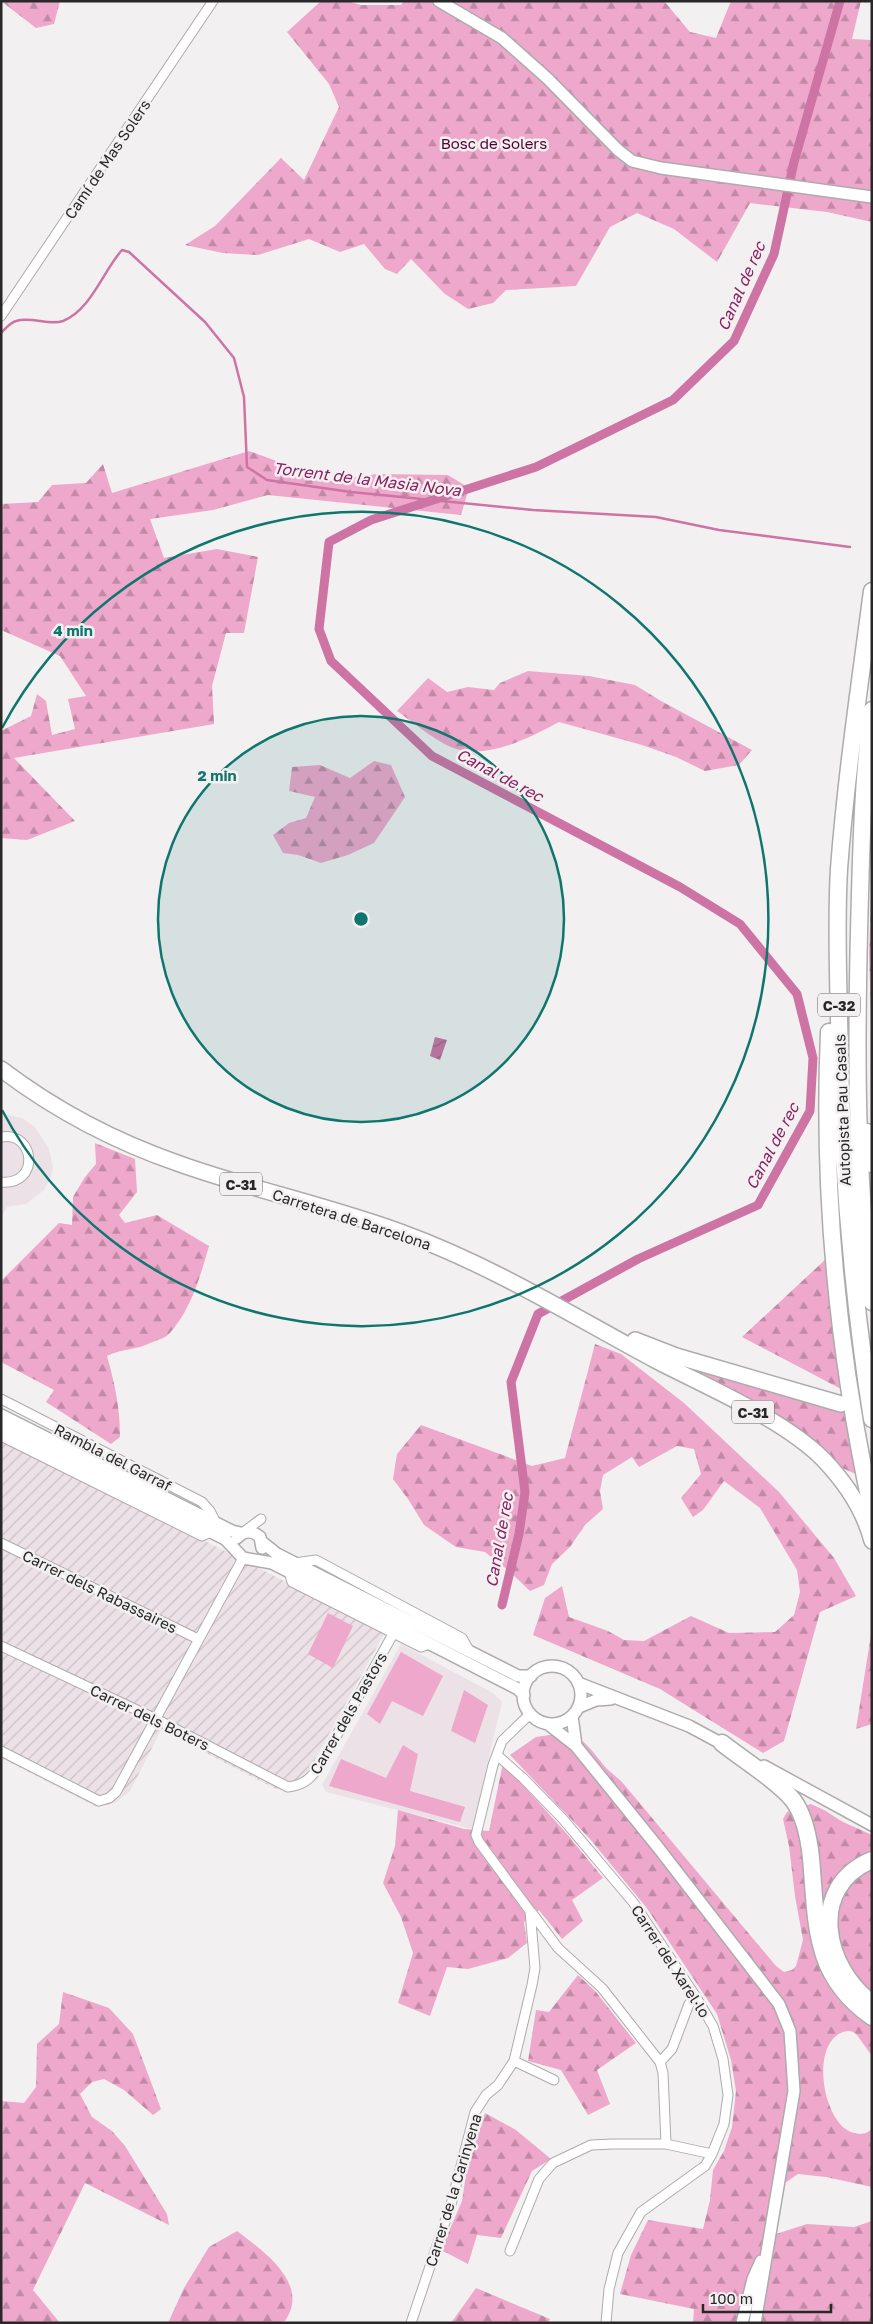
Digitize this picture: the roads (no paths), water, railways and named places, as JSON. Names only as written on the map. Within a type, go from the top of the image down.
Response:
[{"type":"highway","name":"Autopista Pau Casals","points":[[872,591],[849,770],[839,869],[837,941],[840,1092],[847,1225],[872,1419]]},
{"type":"highway","name":"Autopista Pau Casals","points":[[872,710],[862,798],[857,1020],[859,1162],[872,1302]]},
{"type":"highway","points":[[837,941],[832,969],[827,1071],[832,1224],[846,1365],[872,1511]]},
{"type":"highway","points":[[857,1020],[861,1041],[864,1104],[872,1164]]},
{"type":"highway","name":"Carretera de Barcelona","points":[[1,1069],[57,1107],[97,1129],[138,1148],[213,1175],[364,1219],[405,1233],[493,1271],[594,1325]]},
{"type":"highway","name":"C-31","points":[[594,1325],[676,1356],[841,1404]]},
{"type":"highway","name":"C-31","points":[[594,1325],[620,1341],[737,1402],[804,1444],[822,1458],[849,1491],[857,1504],[872,1541]]},
{"type":"highway","points":[[722,1743],[793,1800],[809,1837],[813,1906],[823,1957],[832,1975],[847,1996],[872,2017]]},
{"type":"highway","points":[[872,1860],[855,1869],[838,1888],[830,1907],[829,1928],[834,1952],[842,1970],[855,1987],[872,2003]]},
{"type":"street","name":"Camí de Mas Solers","points":[[1,316],[212,1]]},
{"type":"street","points":[[439,1],[502,38],[547,78],[618,150],[632,160],[661,168],[872,197]]},
{"type":"street","points":[[1,1137],[20,1141],[29,1154],[30,1162],[23,1176],[17,1180],[1,1182]]},
{"type":"street","name":"Rambla del Garraf","points":[[1,1399],[202,1502],[214,1528]]},
{"type":"street","name":"Rambla del Garraf","points":[[1,1415],[214,1528],[244,1555],[292,1567],[518,1676],[531,1676]]},
{"type":"street","name":"Rambla del Garraf","points":[[1,1426],[214,1528],[243,1532]]},
{"type":"street","name":"Rambla del Garraf","points":[[1,1436],[202,1536],[214,1528]]},
{"type":"street","points":[[252,1531],[261,1540],[259,1554],[244,1555],[235,1542],[243,1532],[252,1531]]},
{"type":"street","name":"Rambla del Garraf","points":[[261,1540],[292,1567],[429,1644],[520,1692]]},
{"type":"street","name":"Carrer dels Rabassaires","points":[[1,1543],[198,1640]]},
{"type":"street","points":[[1,1751],[99,1801],[109,1798],[116,1792],[244,1555]]},
{"type":"street","name":"Rambla del Garraf","points":[[292,1567],[292,1582],[421,1647],[429,1644]]},
{"type":"street","name":"Carrer dels Pastors","points":[[298,1786],[309,1780],[319,1767],[393,1634]]},
{"type":"street","name":"Carrer dels Boters","points":[[1,1646],[156,1718],[288,1787],[298,1786]]},
{"type":"street","points":[[576,1746],[575,1711],[581,1697],[578,1684],[569,1672],[555,1667],[544,1668],[531,1676],[520,1692],[530,1714],[548,1724],[576,1746],[657,1846],[779,2004],[790,2031],[794,2092],[755,2323]]},
{"type":"street","points":[[578,1684],[622,1699],[689,1726],[872,1825]]},
{"type":"street","points":[[548,1724],[561,1722],[575,1711],[596,1700],[622,1699]]},
{"type":"street","points":[[530,1714],[502,1741],[476,1835],[479,1842],[558,1948],[602,1988],[660,2062],[663,2073],[666,2144]]},
{"type":"street","name":"Carrer del Xarel·lo","points":[[497,1755],[523,1778],[562,1818],[633,1902],[713,2026],[723,2059],[728,2095],[724,2124],[712,2154],[705,2166],[641,2212],[618,2252],[609,2289],[606,2323]]},
{"type":"street","name":"Carrer de la Carinyena","points":[[411,2323],[446,2223],[475,2112],[486,2095],[501,2081],[514,2061],[529,2000],[534,1968],[530,1910]]},
{"type":"street","points":[[660,2062],[672,2049],[689,2004],[696,1997]]},
{"type":"street","points":[[514,2061],[554,2080]]},
{"type":"street","points":[[510,2251],[539,2179],[553,2163],[591,2145],[666,2144],[712,2154]]},
{"type":"street","points":[[742,2323],[753,2279],[766,2250]]},
{"type":"street","points":[[750,2323],[759,2295]]},
{"type":"water","points":[[435,1037],[447,1040],[440,1060],[430,1056]]},
{"type":"waterway","name":"Canal de rec","points":[[502,1605],[519,1534],[525,1492],[511,1382],[538,1314],[638,1259],[758,1205],[810,1111],[813,1058],[797,994],[740,924],[680,887],[432,756],[331,661],[319,629],[329,542],[371,520],[536,467],[673,400],[734,341],[774,254],[794,162],[840,1]]},
{"type":"waterway","name":"Torrent de la Masia Nova","points":[[1,333],[16,321],[58,322],[73,316],[89,299],[122,250],[129,252],[205,322],[234,358],[244,397],[247,467],[267,480],[351,492],[533,510],[656,517],[719,530],[850,547]]},
{"type":"park label","name":"Bosc de Solers","points":[[494,143]]}]
